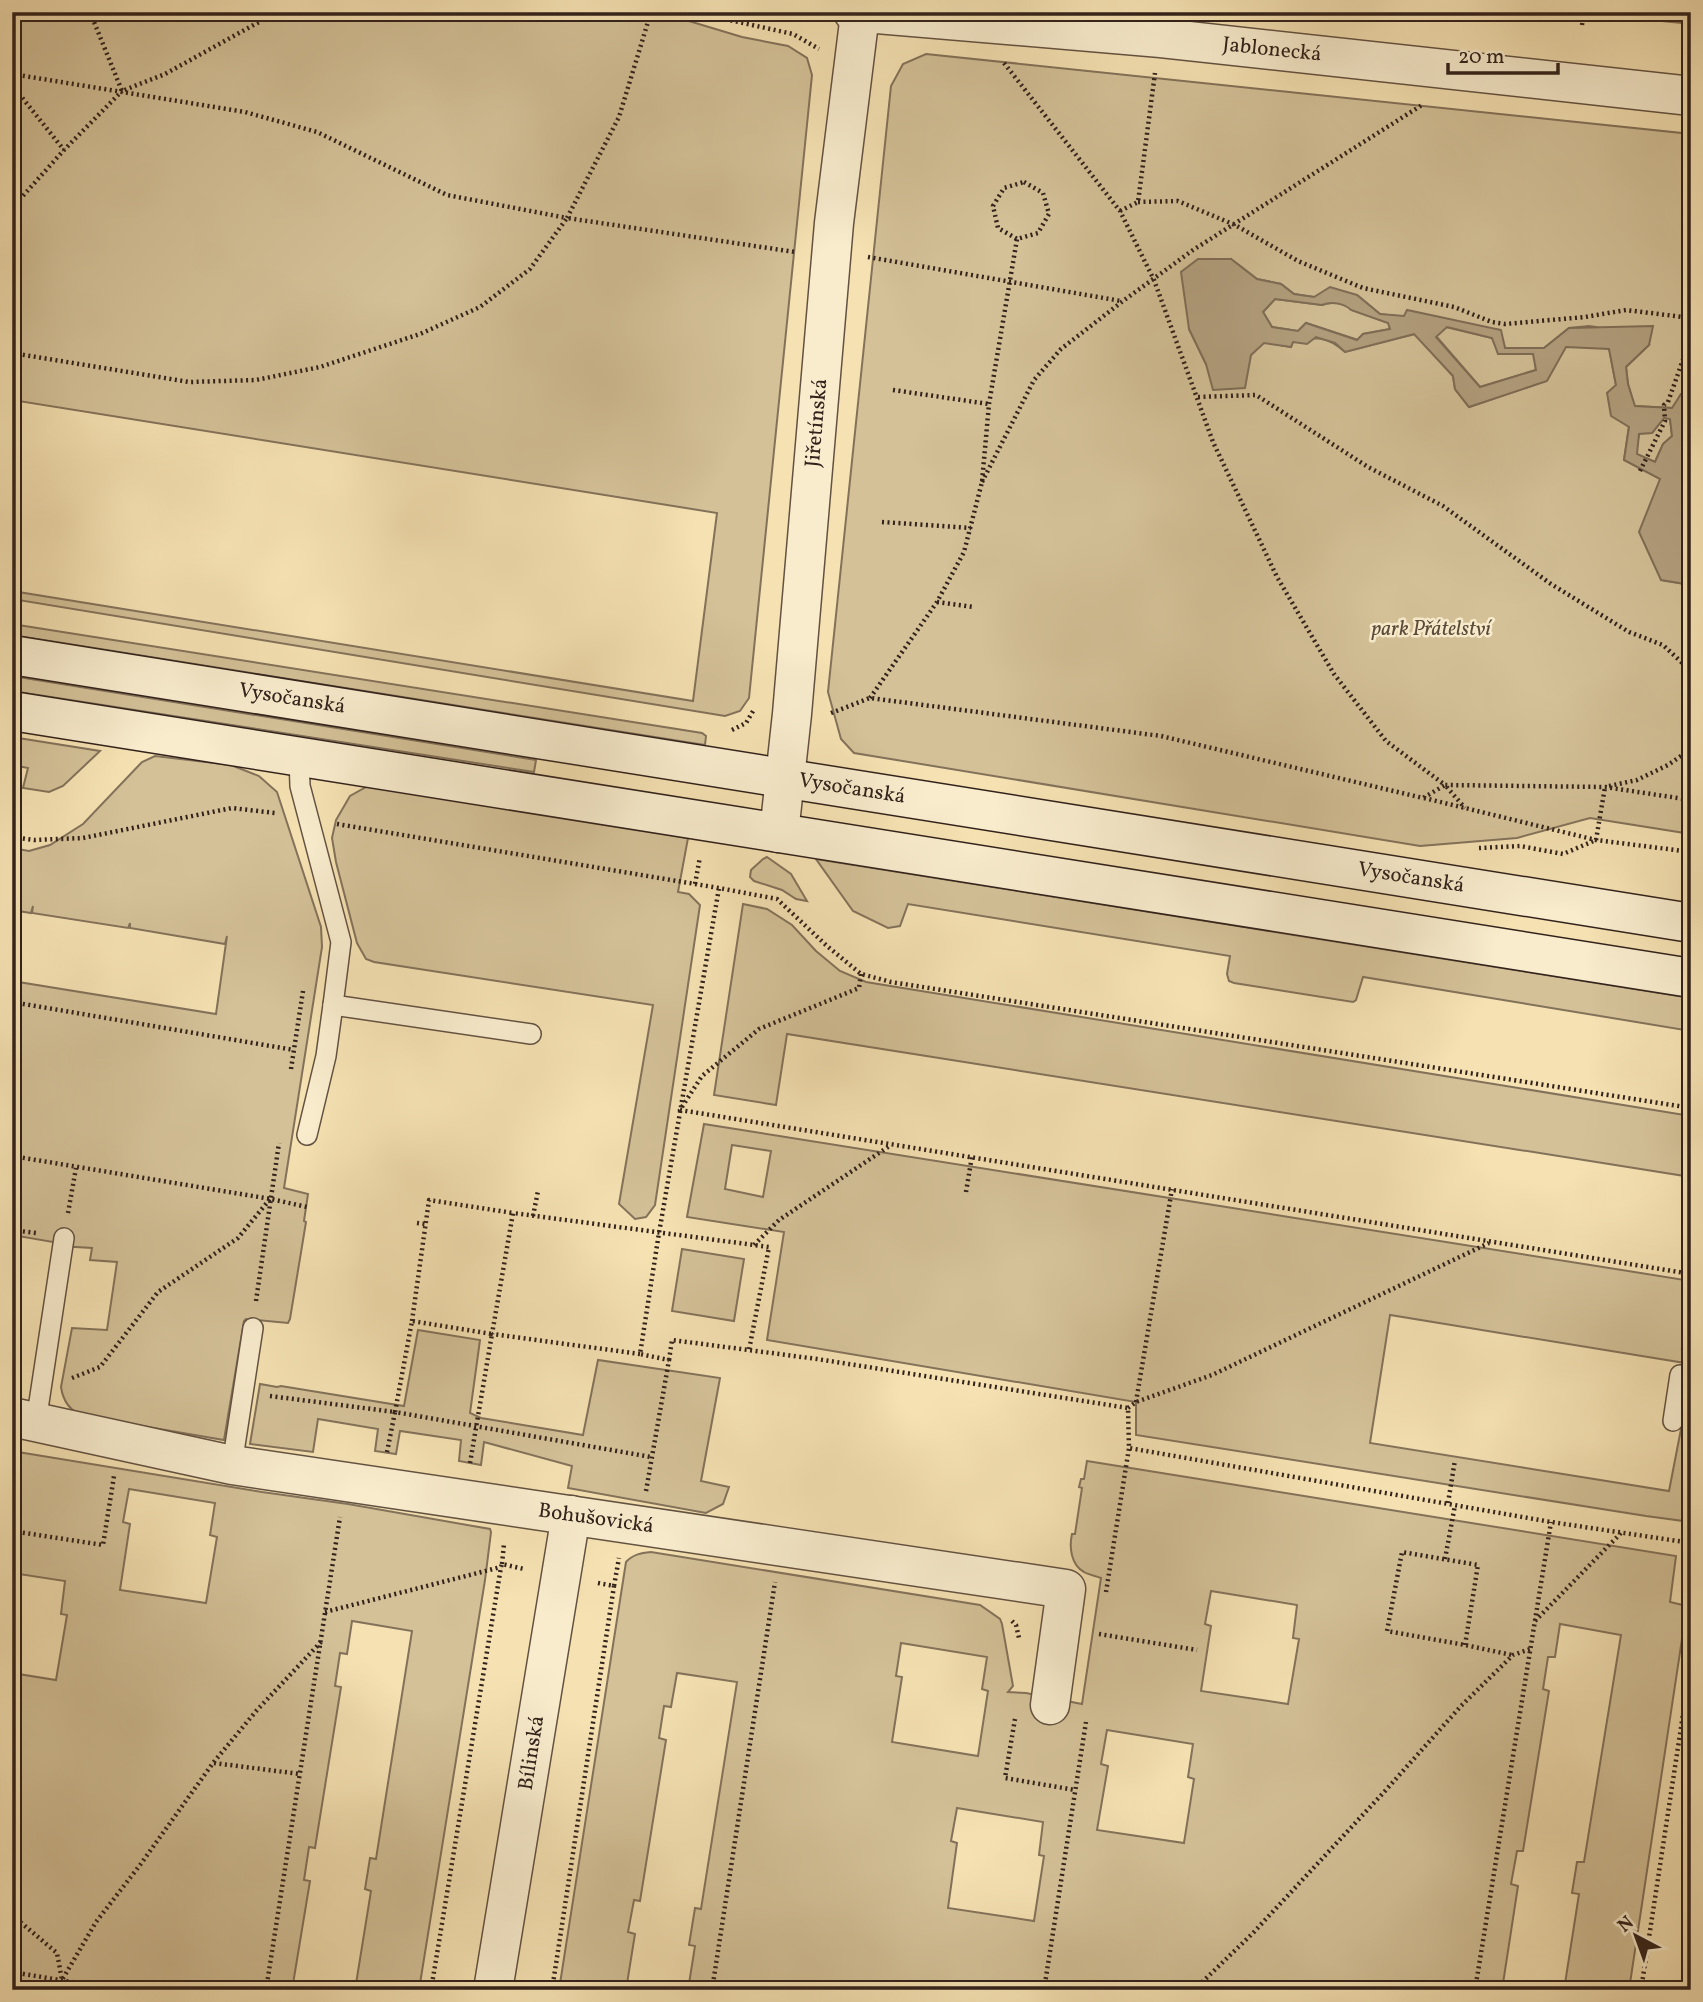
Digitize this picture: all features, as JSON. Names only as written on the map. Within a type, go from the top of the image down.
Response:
[{"type":"main road","name":"Jablonecká","points":[[856,13],[1161,38],[1691,96]]},
{"type":"main road","name":"Jiřetínská","points":[[779,833],[792,714],[834,223],[856,13]]},
{"type":"main road","name":"Vysočanská","points":[[12,655],[1691,923]]},
{"type":"main road","points":[[12,711],[1691,978]]},
{"type":"main road","name":"Bohušovická","points":[[30,1410],[232,1465],[1066,1589],[1033,1708]]},
{"type":"main road","name":"Bílinská","points":[[493,1990],[571,1516]]},
{"type":"lane","points":[[299,757],[300,786],[341,942],[326,1056],[307,1135]]},
{"type":"lane","points":[[334,1005],[531,1034]]},
{"type":"lane","points":[[30,1410],[64,1238]]},
{"type":"lane","points":[[232,1465],[253,1328]]},
{"type":"lane","points":[[1673,1421],[1685,1376]]},
{"type":"path","points":[[90,12],[122,91]]},
{"type":"path","points":[[12,208],[122,91],[165,74],[259,22],[271,12]]},
{"type":"path","points":[[12,354],[189,382],[256,380],[320,367],[420,334],[480,307],[530,269],[567,218],[618,117],[651,12]]},
{"type":"path","points":[[693,12],[793,34],[818,48],[821,57]]},
{"type":"path","points":[[1582,25],[1584,12]]},
{"type":"path","points":[[1138,202],[1161,38]]},
{"type":"path","points":[[1004,62],[1120,211],[1154,280],[1213,442],[1277,577],[1334,674],[1387,741],[1446,785],[1465,808]]},
{"type":"path","points":[[12,74],[245,112],[317,132],[447,194],[567,218],[806,254]]},
{"type":"path","points":[[12,85],[64,150]]},
{"type":"path","points":[[982,482],[1034,380],[1061,349],[1193,250],[1425,103]]},
{"type":"path","points":[[1024,182],[1043,193],[1049,214],[1038,233],[1017,239],[998,228],[993,206],[1004,188],[1024,182]]},
{"type":"path","points":[[1120,211],[1138,202],[1178,201],[1235,225],[1298,261],[1363,288],[1454,307],[1492,322],[1505,324],[1585,317],[1626,310],[1691,318]]},
{"type":"path","points":[[870,698],[937,602],[964,552],[982,482],[989,404],[1017,239]]},
{"type":"path","points":[[867,257],[1122,301]]},
{"type":"path","points":[[1640,471],[1665,421],[1664,405],[1668,402],[1691,337]]},
{"type":"path","points":[[12,343],[20,355]]},
{"type":"path","points":[[893,390],[989,404]]},
{"type":"path","points":[[1198,397],[1256,395],[1368,467],[1443,506],[1551,584],[1617,625],[1663,645],[1691,671]]},
{"type":"path","points":[[882,522],[971,528]]},
{"type":"path","points":[[937,602],[973,607]]},
{"type":"path","points":[[828,714],[870,698],[1161,736],[1597,839],[1691,852]]},
{"type":"path","points":[[721,730],[732,730],[746,723],[754,708],[763,709]]},
{"type":"path","points":[[1605,787],[1637,780],[1668,765],[1691,749]]},
{"type":"path","points":[[1423,798],[1446,785],[1605,787],[1691,800]]},
{"type":"path","points":[[1597,839],[1605,787]]},
{"type":"path","points":[[12,837],[34,840],[83,838],[232,808],[275,813],[777,900],[861,974],[905,985],[1691,1108]]},
{"type":"path","points":[[275,813],[279,825]]},
{"type":"path","points":[[1520,846],[1563,854],[1597,839]]},
{"type":"path","points":[[695,884],[701,851]]},
{"type":"path","points":[[640,1354],[719,888]]},
{"type":"path","points":[[680,1110],[702,1076],[759,1029],[859,988],[861,974]]},
{"type":"path","points":[[289,1077],[304,986]]},
{"type":"path","points":[[12,1002],[326,1056]]},
{"type":"path","points":[[680,1110],[1691,1274]]},
{"type":"path","points":[[253,1328],[281,1131]]},
{"type":"path","points":[[754,1245],[779,1220],[892,1144]]},
{"type":"path","points":[[12,1156],[307,1207]]},
{"type":"path","points":[[966,1192],[972,1156]]},
{"type":"path","points":[[1136,1402],[1172,1189]]},
{"type":"path","points":[[533,1216],[538,1191]]},
{"type":"path","points":[[30,1410],[100,1367],[158,1293],[238,1238],[271,1199]]},
{"type":"path","points":[[395,1412],[412,1321],[429,1200],[769,1247],[749,1350]]},
{"type":"path","points":[[465,1500],[475,1427],[513,1213]]},
{"type":"path","points":[[417,1223],[425,1224]]},
{"type":"path","points":[[640,1526],[672,1340],[817,1359],[1128,1408],[1136,1402],[1212,1376],[1491,1242]]},
{"type":"path","points":[[1685,1376],[1691,1298]]},
{"type":"path","points":[[412,1321],[669,1360]]},
{"type":"path","points":[[244,1393],[395,1412],[651,1457]]},
{"type":"path","points":[[1128,1408],[1129,1448],[1455,1506],[1691,1543]]},
{"type":"path","points":[[1448,1503],[1455,1460]]},
{"type":"path","points":[[12,1531],[103,1545],[114,1473]]},
{"type":"path","points":[[266,1990],[346,1482]]},
{"type":"path","points":[[1445,1559],[1455,1506]]},
{"type":"path","points":[[1475,1990],[1551,1522]]},
{"type":"path","points":[[1535,1621],[1622,1532]]},
{"type":"path","points":[[325,1612],[501,1566],[504,1538]]},
{"type":"path","points":[[712,1990],[781,1546]]},
{"type":"path","points":[[1465,1644],[1479,1565],[1402,1552],[1387,1631],[1513,1655]]},
{"type":"path","points":[[552,1990],[614,1586]]},
{"type":"path","points":[[1099,1634],[1196,1650]]},
{"type":"path","points":[[62,1980],[96,1922],[214,1763],[257,1710],[321,1642]]},
{"type":"path","points":[[1194,1990],[1253,1933],[1461,1706],[1513,1655],[1530,1649]]},
{"type":"path","points":[[1641,1990],[1691,1662]]},
{"type":"path","points":[[1033,1708],[1005,1777],[1075,1790]]},
{"type":"path","points":[[214,1763],[300,1774]]},
{"type":"path","points":[[12,1885],[14,1875]]},
{"type":"path","points":[[12,1914],[57,1953],[62,1980]]},
{"type":"path","points":[[12,1972],[119,1990]]},
{"type":"green space","points":[[12,12],[659,12],[742,37],[788,46],[807,58],[812,75],[749,698],[740,711],[725,716],[12,599],[12,591],[693,701],[717,513],[12,400]]},
{"type":"green space","points":[[1570,12],[1691,12],[1691,24]]},
{"type":"green space","name":"park Přátelství","points":[[926,54],[1691,134],[1691,394],[1681,394],[1673,408],[1634,406],[1626,367],[1649,345],[1596,327],[1569,328],[1544,348],[1505,348],[1500,330],[1380,314],[1357,295],[1314,297],[1294,294],[1281,284],[1257,279],[1231,259],[1189,329],[1206,364],[1251,355],[1264,342],[1291,347],[1293,342],[1320,339],[1345,352],[1415,334],[1453,376],[1455,389],[1469,407],[1546,381],[1566,346],[1609,348],[1616,385],[1629,426],[1624,460],[1661,479],[1661,580],[1691,585],[1691,834],[1590,818],[1517,838],[1420,846],[854,753],[841,739],[828,692],[891,86],[903,64]]},
{"type":"green space","points":[[1275,299],[1322,305],[1341,304],[1389,323],[1390,329],[1363,334],[1358,340],[1306,323],[1298,331],[1272,327],[1263,312]]},
{"type":"green space","points":[[1446,327],[1492,338],[1499,354],[1534,354],[1536,370],[1480,387],[1436,336]]},
{"type":"green space","points":[[1664,418],[1670,418],[1672,436],[1663,444],[1655,462],[1636,454],[1639,433],[1652,433]]},
{"type":"green space","points":[[12,624],[702,733],[706,736],[705,745],[12,635]]},
{"type":"green space","points":[[12,676],[536,760],[534,772],[12,691]]},
{"type":"green space","points":[[12,737],[100,751],[63,786],[49,792],[23,788],[28,768],[12,765]]},
{"type":"green space","points":[[155,756],[231,765],[259,776],[277,792],[321,927],[322,947],[284,1188],[308,1194],[290,1319],[288,1323],[244,1321],[224,1440],[83,1416],[71,1408],[63,1397],[61,1387],[72,1328],[107,1330],[117,1262],[90,1260],[92,1248],[59,1246],[59,1243],[12,1235],[12,981],[216,1014],[227,936],[225,944],[130,928],[130,923],[128,928],[32,913],[33,906],[31,913],[12,910],[12,848],[29,851],[50,845],[83,824],[142,762]]},
{"type":"green space","points":[[385,785],[688,838],[678,892],[689,894],[700,905],[655,1205],[646,1217],[635,1219],[619,1204],[653,1005],[366,959],[357,943],[332,838],[336,820],[350,796],[368,786]]},
{"type":"green space","points":[[767,857],[791,874],[807,901],[796,899],[750,877],[751,870]]},
{"type":"green space","points":[[816,859],[1691,998],[1691,1055],[1684,1049],[1685,1030],[1363,977],[1353,1002],[1234,983],[1229,981],[1227,974],[1230,956],[908,904],[900,926],[888,928],[853,911]]},
{"type":"green space","points":[[743,904],[767,909],[792,925],[816,951],[840,971],[866,982],[1691,1116],[1691,1177],[787,1034],[776,1105],[714,1095]]},
{"type":"green space","points":[[704,1124],[1691,1281],[1691,1364],[1390,1315],[1370,1443],[1669,1491],[1687,1398],[1691,1395],[1691,1522],[1136,1435],[1136,1402],[767,1340],[784,1232],[687,1217]],"holes":[[[732,1145],[771,1151],[763,1197],[725,1189]]]},
{"type":"green space","points":[[682,1249],[744,1259],[734,1321],[672,1311]]},
{"type":"green space","points":[[418,1330],[480,1340],[470,1413],[481,1418],[583,1435],[598,1360],[720,1378],[701,1481],[729,1487],[723,1504],[706,1513],[568,1488],[572,1466],[484,1442],[481,1465],[459,1461],[461,1440],[400,1431],[396,1454],[375,1451],[378,1429],[318,1419],[313,1452],[250,1444],[260,1384],[404,1406]]},
{"type":"green space","points":[[18,1452],[490,1529],[485,1580],[419,1990],[355,1990],[371,1891],[365,1889],[370,1858],[376,1859],[412,1631],[352,1621],[347,1654],[340,1653],[335,1686],[341,1687],[315,1848],[309,1847],[304,1880],[310,1881],[292,1990],[12,1990],[12,1673],[56,1680],[67,1615],[61,1614],[65,1581],[12,1573],[12,1456]],"holes":[[[129,1489],[215,1503],[210,1535],[217,1537],[206,1603],[120,1590],[130,1524],[123,1522]]]},
{"type":"green space","points":[[1087,1461],[1676,1556],[1670,1602],[1687,1606],[1629,1990],[1564,1990],[1579,1894],[1572,1893],[1577,1862],[1584,1862],[1621,1635],[1560,1624],[1555,1657],[1548,1657],[1543,1689],[1549,1691],[1523,1851],[1517,1851],[1511,1884],[1518,1886],[1502,1990],[688,1990],[695,1946],[689,1945],[695,1908],[701,1909],[737,1682],[677,1673],[671,1707],[664,1706],[659,1738],[666,1740],[640,1901],[634,1900],[628,1932],[635,1934],[626,1990],[559,1990],[626,1562],[629,1559],[651,1552],[980,1605],[1000,1619],[1002,1624],[1013,1686],[1008,1692],[1082,1704],[1101,1578],[1080,1569],[1071,1550],[1082,1488],[1079,1487],[1081,1479],[1084,1479]],"holes":[[[1211,1591],[1297,1605],[1293,1638],[1299,1639],[1288,1704],[1201,1691],[1211,1626],[1205,1624]],[[901,1643],[987,1657],[982,1689],[988,1691],[978,1756],[892,1742],[902,1677],[896,1676]],[[1107,1730],[1193,1744],[1188,1777],[1194,1779],[1184,1843],[1097,1830],[1108,1766],[1101,1764]],[[957,1808],[1043,1822],[1039,1855],[1044,1856],[1034,1921],[948,1908],[957,1843],[951,1841]]]},
{"type":"shaded area","points":[[1198,259],[1231,259],[1257,279],[1281,284],[1294,294],[1314,297],[1330,287],[1357,295],[1380,314],[1404,316],[1407,310],[1501,330],[1505,348],[1544,348],[1569,328],[1653,326],[1649,345],[1626,367],[1628,384],[1635,406],[1672,408],[1681,394],[1691,394],[1691,585],[1661,580],[1639,532],[1660,479],[1624,460],[1629,427],[1611,416],[1607,393],[1616,385],[1609,349],[1566,347],[1547,381],[1469,407],[1455,389],[1453,376],[1414,334],[1345,352],[1335,343],[1316,337],[1307,344],[1293,342],[1291,347],[1264,343],[1251,355],[1245,388],[1213,390],[1206,364],[1189,329],[1181,272]],"holes":[[[1275,299],[1322,305],[1341,304],[1388,323],[1390,329],[1363,334],[1357,340],[1306,323],[1298,331],[1272,327],[1263,312]],[[1447,327],[1492,338],[1498,354],[1533,354],[1536,370],[1480,387],[1436,337]],[[1664,418],[1670,419],[1672,436],[1663,444],[1655,462],[1637,454],[1639,434],[1652,433]]]}]
